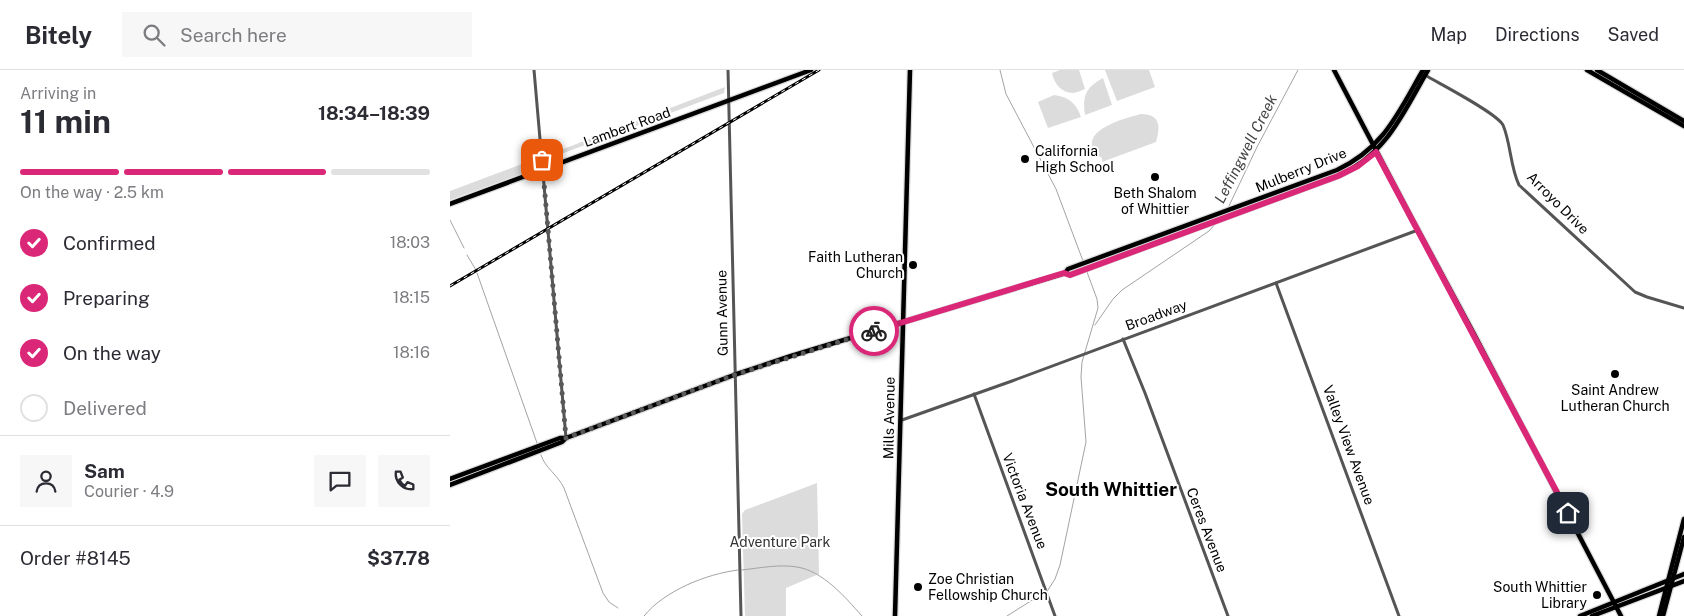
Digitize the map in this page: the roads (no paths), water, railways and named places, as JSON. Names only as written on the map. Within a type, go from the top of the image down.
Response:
[{"type":"main road","name":"Lambert Road","points":[[450,204],[811,70]]},
{"type":"main road","name":"Mills Avenue","points":[[895,616],[902,420],[910,70]]},
{"type":"main road","points":[[1334,70],[1621,616]]},
{"type":"main road","name":"Mulberry Drive","points":[[450,485],[556,444],[566,438],[734,375],[1064,273],[1068,269],[1178,229],[1213,219],[1348,171],[1358,166],[1387,139],[1423,73],[1428,70]]},
{"type":"main road","points":[[1587,70],[1684,126]]},
{"type":"main road","points":[[1597,70],[1684,121]]},
{"type":"main road","name":"Mulberry Drive","points":[[1064,273],[1070,275],[1158,243],[1213,219]]},
{"type":"main road","points":[[1158,243],[1164,238],[1176,234],[1178,229]]},
{"type":"main road","name":"Mulberry Drive","points":[[450,479],[560,438],[566,438]]},
{"type":"main road","points":[[1663,616],[1684,518]]},
{"type":"main road","points":[[1670,580],[1678,561],[1684,537]]},
{"type":"main road","points":[[1678,561],[1678,571],[1680,574],[1684,574]]},
{"type":"main road","points":[[1592,616],[1684,574]]},
{"type":"main road","points":[[1580,616],[1648,595],[1684,581]]},
{"type":"main road","points":[[1659,616],[1662,602],[1669,587]]},
{"type":"main road","points":[[1648,595],[1659,594],[1662,602]]},
{"type":"street","points":[[534,70],[566,438]]},
{"type":"street","name":"Gunn Avenue","points":[[728,70],[741,616]]},
{"type":"street","name":"Arroyo Drive","points":[[1423,73],[1502,122],[1520,185],[1636,292],[1646,297],[1684,308]]},
{"type":"street","name":"Broadway","points":[[902,420],[1418,230]]},
{"type":"street","name":"Valley View Avenue","points":[[1276,283],[1400,616]]},
{"type":"street","name":"Ceres Avenue","points":[[1124,339],[1228,616]]},
{"type":"street","name":"Victoria Avenue","points":[[974,394],[1055,616]]},
{"type":"waterway","points":[[1000,70],[1006,94],[1056,189],[1083,261]]},
{"type":"waterway","name":"Leffingwell Creek","points":[[1228,208],[1257,147],[1298,70]]},
{"type":"waterway","points":[[450,220],[464,248]]},
{"type":"waterway","name":"Leffingwell Creek","points":[[1095,325],[1113,299],[1122,290],[1209,231],[1216,223]]},
{"type":"waterway","points":[[467,255],[476,270]]},
{"type":"waterway","points":[[1048,590],[1055,579],[1060,565],[1086,442],[1081,377],[1082,362],[1098,308],[1097,299],[1087,272]]},
{"type":"waterway","points":[[477,273],[537,443]]},
{"type":"waterway","points":[[541,455],[545,464],[564,488],[603,593],[609,602],[618,608]]},
{"type":"waterway","points":[[742,570],[783,566],[807,569],[825,579],[862,616]]},
{"type":"waterway","points":[[644,616],[663,599],[687,585],[713,575],[738,570]]},
{"type":"waterway","points":[[1007,616],[1045,592]]},
{"type":"railway","points":[[450,286],[819,70]]},
{"type":"place","name":"California High School","points":[[1025,159]]},
{"type":"place","name":"Beth Shalom of Whittier","points":[[1155,177]]},
{"type":"place","name":"Faith Lutheran Church","points":[[913,265]]},
{"type":"place","name":"Saint Andrew Lutheran Church","points":[[1615,374]]},
{"type":"place","name":"Zoe Christian Fellowship Church","points":[[918,587]]},
{"type":"place","name":"South Whittier Library","points":[[1597,595]]},
{"type":"district","name":"South Whittier","points":[[1111,489]]},
{"type":"park label","name":"Adventure Park","points":[[780,542]]}]
